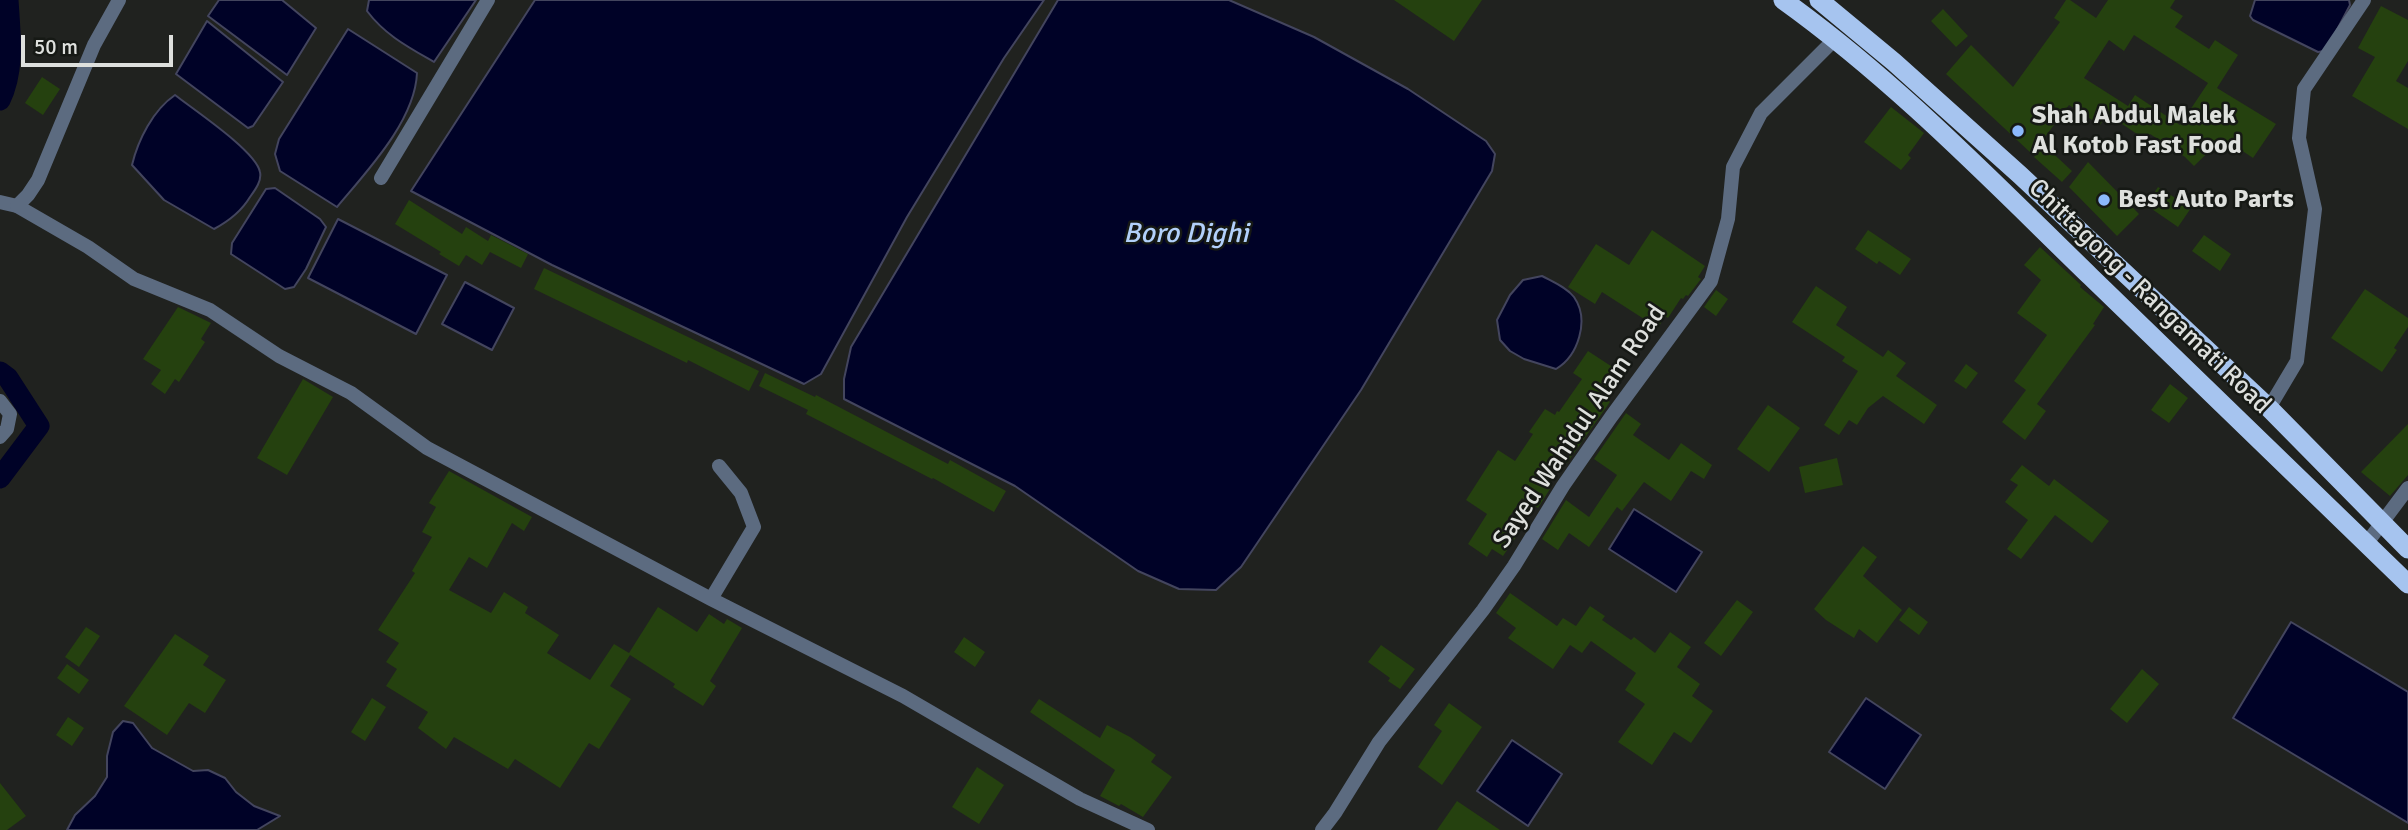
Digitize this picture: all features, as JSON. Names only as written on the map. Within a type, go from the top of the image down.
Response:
[{"type":"highway","name":"Chittagong - Rangamati Road","points":[[1783,0],[1836,38],[1981,168],[2291,473],[2408,584]]},
{"type":"highway","name":"Chittagong - Rangamati Road","points":[[1819,0],[1895,62],[2011,166],[2269,408],[2408,549]]},
{"type":"street","points":[[17,206],[38,180],[94,45],[119,0]]},
{"type":"street","points":[[382,178],[488,0]]},
{"type":"street","points":[[2269,408],[2297,361],[2315,209],[2299,138],[2304,89],[2364,0]]},
{"type":"street","name":"Sayed Wahidul Alam Road","points":[[1322,830],[1379,742],[1491,599],[1563,486],[1711,281],[1728,219],[1733,167],[1761,113],[1836,38]]},
{"type":"street","points":[[0,202],[17,206],[88,247],[134,279],[210,310],[279,356],[351,393],[427,448],[711,599],[903,696],[1080,799],[1148,830]]},
{"type":"street","points":[[0,401],[9,414],[8,429],[0,437]]},
{"type":"street","points":[[711,599],[754,527],[741,493],[719,466]]},
{"type":"street","points":[[2367,544],[2408,488]]},
{"type":"water","points":[[219,0],[282,0],[316,28],[287,75],[208,16]]},
{"type":"water","points":[[369,0],[476,0],[434,62],[381,27],[367,11]]},
{"type":"water","points":[[535,0],[1044,0],[1004,58],[907,217],[821,374],[804,384],[552,265],[411,191]]},
{"type":"water","name":"Boro Dighi","points":[[1058,0],[1229,0],[1314,37],[1408,89],[1486,141],[1495,154],[1492,171],[1361,390],[1241,567],[1216,590],[1179,589],[1138,571],[1015,486],[844,399],[844,379],[851,347]]},
{"type":"water","points":[[2255,0],[2349,0],[2350,5],[2328,47],[2318,52],[2253,20],[2250,16]]},
{"type":"water","points":[[207,21],[283,82],[253,126],[248,128],[176,74]]},
{"type":"water","points":[[348,29],[417,73],[408,109],[399,127],[337,207],[280,171],[275,154],[279,139]]},
{"type":"water","points":[[175,95],[236,142],[256,163],[260,172],[258,185],[243,207],[214,229],[164,200],[132,165],[148,126],[160,109]]},
{"type":"water","points":[[275,188],[320,219],[326,227],[306,269],[294,287],[285,289],[231,254],[232,243],[266,189]]},
{"type":"water","points":[[338,219],[447,275],[416,334],[308,278]]},
{"type":"water","points":[[1542,276],[1571,293],[1579,306],[1581,316],[1576,347],[1556,369],[1524,359],[1510,351],[1500,340],[1497,320],[1510,295],[1523,280]]},
{"type":"water","points":[[465,282],[514,308],[492,350],[442,324]]},
{"type":"water","points":[[1634,509],[1702,552],[1676,592],[1609,549]]},
{"type":"water","points":[[2291,622],[2408,692],[2408,823],[2233,718]]},
{"type":"water","points":[[1866,698],[1921,735],[1885,789],[1829,752]]},
{"type":"water","points":[[123,721],[133,723],[152,748],[193,771],[208,770],[225,778],[236,792],[254,806],[280,816],[257,830],[67,830],[75,815],[95,796],[107,777],[107,756],[113,732]]},
{"type":"water","points":[[1512,740],[1562,774],[1528,826],[1477,791]]},
{"type":"building","points":[[1394,0],[1482,0],[1454,41]]},
{"type":"building","points":[[2066,0],[2096,18],[2108,0],[2175,0],[2170,8],[2183,16],[2175,27],[2209,49],[2215,40],[2238,55],[2217,88],[2276,124],[2253,158],[2223,138],[2194,166],[2150,134],[2146,140],[2107,114],[2100,125],[2069,105],[2032,154],[1946,74],[1971,45],[2013,87],[2060,22],[2054,18]],"holes":[[[2134,35],[2208,83],[2180,125],[2135,95],[2128,106],[2084,78],[2109,40],[2124,51]]]},
{"type":"building","points":[[2381,6],[2408,20],[2408,61],[2396,81],[2408,88],[2408,129],[2352,96],[2375,57],[2358,48]]},
{"type":"building","points":[[1943,9],[1968,36],[1956,47],[1931,21]]},
{"type":"building","points":[[42,77],[60,89],[43,115],[25,103]]},
{"type":"building","points":[[1891,107],[1924,133],[1908,155],[1911,158],[1901,170],[1864,142]]},
{"type":"building","points":[[2044,145],[2072,171],[2062,182],[2034,157]]},
{"type":"building","name":"Best Auto Parts","points":[[2088,162],[2139,214],[2117,236],[2069,187]]},
{"type":"building","points":[[2158,187],[2191,208],[2178,227],[2146,205]]},
{"type":"building","points":[[409,200],[462,234],[466,227],[488,241],[491,235],[528,254],[521,268],[490,252],[482,265],[466,255],[459,266],[439,254],[441,252],[395,224]]},
{"type":"building","points":[[1652,230],[1705,266],[1698,277],[1701,279],[1688,296],[1681,298],[1668,318],[1665,316],[1658,328],[1602,292],[1595,304],[1568,287],[1596,244],[1629,265]]},
{"type":"building","points":[[1868,230],[1911,259],[1900,275],[1855,249]]},
{"type":"building","points":[[2204,235],[2231,254],[2220,271],[2192,251]]},
{"type":"building","points":[[2040,247],[2104,307],[2093,324],[2095,325],[2037,404],[2046,411],[2025,440],[2002,422],[2026,390],[2014,381],[2047,335],[2017,313],[2041,280],[2024,265]]},
{"type":"building","points":[[544,268],[759,371],[749,391],[534,289]]},
{"type":"building","points":[[1816,286],[1847,307],[1836,325],[1883,357],[1888,350],[1906,363],[1896,376],[1937,405],[1924,424],[1883,396],[1868,408],[1857,425],[1849,420],[1839,435],[1824,425],[1858,371],[1842,361],[1845,357],[1792,322]]},
{"type":"building","points":[[2365,289],[2408,318],[2408,327],[2394,348],[2397,350],[2382,372],[2331,338]]},
{"type":"building","points":[[1716,290],[1728,299],[1716,316],[1704,307]]},
{"type":"building","points":[[178,307],[211,323],[201,339],[205,342],[179,382],[175,379],[165,394],[151,384],[161,370],[143,359]]},
{"type":"building","points":[[1588,351],[1617,370],[1601,395],[1610,402],[1567,463],[1561,460],[1544,485],[1550,489],[1538,508],[1522,498],[1502,528],[1516,537],[1503,556],[1492,549],[1487,557],[1468,544],[1487,514],[1466,500],[1498,450],[1515,461],[1533,434],[1529,432],[1545,409],[1555,415],[1559,412],[1582,379],[1573,373]]},
{"type":"building","points":[[1966,364],[1978,373],[1966,389],[1954,381]]},
{"type":"building","points":[[765,373],[815,397],[816,395],[948,464],[950,460],[1006,491],[994,512],[806,414],[808,410],[759,386]]},
{"type":"building","points":[[303,379],[333,397],[287,475],[257,458]]},
{"type":"building","points":[[2170,384],[2188,398],[2169,423],[2151,410]]},
{"type":"building","points":[[1768,405],[1800,428],[1769,472],[1737,449]]},
{"type":"building","points":[[1626,413],[1641,424],[1633,435],[1669,460],[1681,443],[1712,465],[1704,479],[1691,471],[1671,501],[1644,482],[1622,511],[1617,507],[1589,547],[1569,533],[1558,550],[1542,539],[1566,500],[1589,517],[1617,475],[1594,459]]},
{"type":"building","points":[[2408,424],[2408,475],[2390,496],[2361,472]]},
{"type":"building","points":[[1837,458],[1843,485],[1805,493],[1799,467]]},
{"type":"building","points":[[2022,465],[2049,486],[2054,479],[2109,521],[2092,543],[2055,515],[2021,559],[2007,549],[2028,520],[2005,502],[2018,485],[2010,480]]},
{"type":"building","points":[[449,471],[532,517],[524,531],[512,523],[487,568],[469,557],[449,590],[491,613],[504,592],[528,607],[525,613],[559,635],[547,653],[590,680],[614,644],[629,653],[658,607],[697,632],[709,614],[724,624],[727,619],[742,628],[710,681],[716,686],[703,706],[630,655],[610,686],[631,699],[599,749],[589,743],[560,788],[515,759],[508,769],[454,737],[446,749],[418,728],[428,712],[386,686],[397,669],[386,662],[399,643],[378,630],[415,573],[412,571],[432,537],[422,532],[436,507],[429,503]]},
{"type":"building","points":[[1863,546],[1877,557],[1863,576],[1902,610],[1877,643],[1859,629],[1854,638],[1814,609]]},
{"type":"building","points":[[1510,593],[1557,626],[1563,618],[1576,626],[1590,606],[1605,616],[1602,620],[1631,640],[1634,637],[1655,653],[1670,632],[1691,647],[1677,667],[1700,684],[1692,696],[1713,711],[1691,743],[1674,732],[1652,765],[1618,742],[1645,704],[1625,690],[1636,673],[1591,641],[1582,653],[1570,645],[1553,669],[1508,638],[1516,628],[1496,613]]},
{"type":"building","points":[[1737,600],[1753,612],[1721,656],[1704,643]]},
{"type":"building","points":[[1909,607],[1928,622],[1919,635],[1899,620]]},
{"type":"building","points":[[86,627],[100,636],[79,667],[65,657]]},
{"type":"building","points":[[175,634],[209,656],[203,665],[226,680],[205,713],[189,703],[167,735],[124,706]]},
{"type":"building","points":[[964,637],[985,652],[975,667],[954,652]]},
{"type":"building","points":[[1381,645],[1415,669],[1400,689],[1368,662]]},
{"type":"building","points":[[67,664],[89,680],[79,694],[57,678]]},
{"type":"building","points":[[2142,669],[2159,684],[2127,723],[2110,709]]},
{"type":"building","points":[[372,698],[386,707],[365,741],[351,732]]},
{"type":"building","points":[[1039,699],[1100,738],[1107,725],[1156,755],[1151,762],[1172,777],[1143,817],[1100,796],[1115,770],[1030,712]]},
{"type":"building","points":[[1449,703],[1482,727],[1442,785],[1418,767],[1442,731],[1434,725]]},
{"type":"building","points":[[68,717],[84,728],[72,746],[56,735]]},
{"type":"building","points":[[977,767],[1004,785],[979,824],[952,807]]},
{"type":"building","points":[[0,783],[26,816],[7,830],[0,830]]},
{"type":"building","points":[[1457,801],[1500,830],[1437,830]]},
{"type":"waterway","points":[[0,100],[10,64],[8,0]]},
{"type":"waterway","points":[[0,372],[8,378],[39,426],[0,478]]},
{"type":"place","name":"Shah Abdul Malek Al Kotob Fast Food","points":[[2018,131]]},
{"type":"place","name":"Best Auto Parts","points":[[2104,200]]}]
